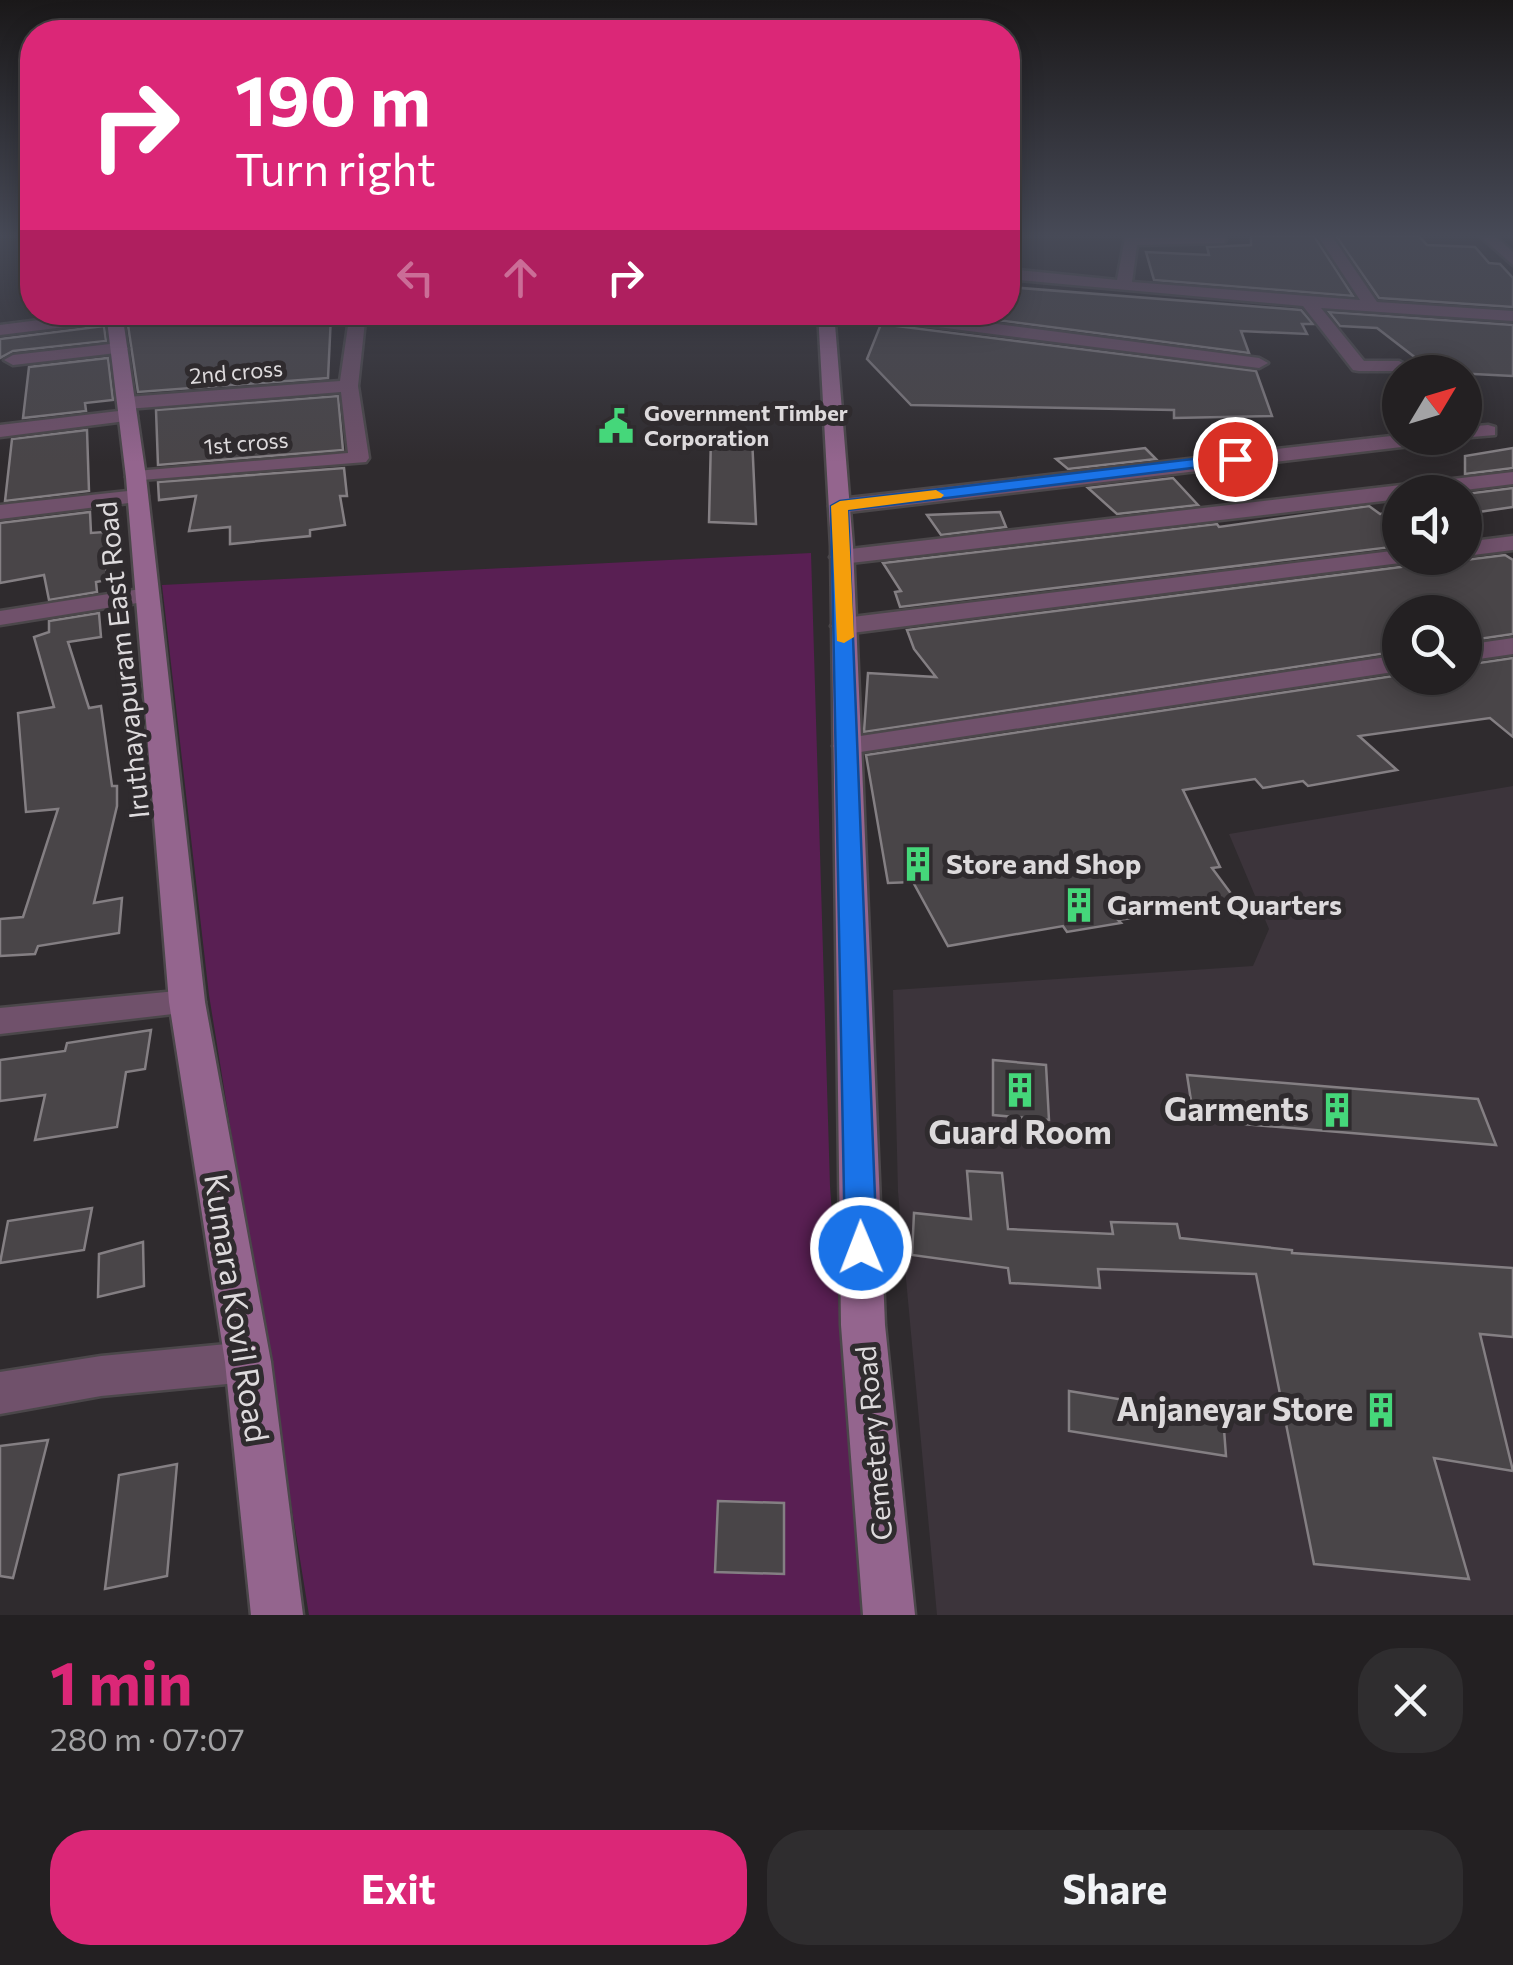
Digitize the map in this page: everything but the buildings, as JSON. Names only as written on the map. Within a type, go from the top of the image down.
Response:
[{"type":"main road","name":"Iruthayapuram East Road","points":[[116,325],[136,486],[187,1002]]},
{"type":"main road","name":"Cemetery Road","points":[[827,325],[842,558],[863,1325],[889,1615]]},
{"type":"main road","name":"Kumara Kovil Road","points":[[187,1002],[248,1362],[277,1615]]},
{"type":"street","points":[[1316,311],[1359,366],[1382,366]]},
{"type":"street","points":[[1447,311],[1513,316]]},
{"type":"street","points":[[0,330],[36,325]]},
{"type":"street","points":[[349,386],[356,325]]},
{"type":"street","points":[[962,325],[1259,363]]},
{"type":"street","points":[[13,360],[119,348]]},
{"type":"street","name":"2nd cross","points":[[0,431],[127,410],[349,386]]},
{"type":"street","name":"1st cross","points":[[0,512],[136,486],[360,458],[349,386]]},
{"type":"street","points":[[1482,431],[1488,430]]},
{"type":"street","points":[[840,506],[1382,443]]},
{"type":"street","points":[[1482,482],[1513,478]]},
{"type":"street","points":[[842,558],[1382,495]]},
{"type":"street","points":[[1482,547],[1513,543]]},
{"type":"street","points":[[844,626],[1382,559]]},
{"type":"street","points":[[0,618],[147,595]]},
{"type":"street","points":[[1482,651],[1513,646]]},
{"type":"street","points":[[847,746],[1382,666]]},
{"type":"street","points":[[0,1022],[187,1002]]},
{"type":"street","points":[[0,1392],[101,1376],[248,1362]]},
{"type":"shaded area","points":[[811,553],[830,1186],[861,1615],[309,1615],[209,995],[162,585]]},
{"type":"shaded area","points":[[1513,786],[1513,1615],[937,1615],[898,1192],[893,990],[1253,966],[1269,929],[1229,834]]},
{"type":"slow traffic","points":[[844,637],[840,506],[936,495]]},
{"type":"place","name":"Government Timber Corporation","points":[[616,426]]},
{"type":"place","name":"Store and Shop","points":[[918,864]]},
{"type":"place","name":"Garment Quarters","points":[[1079,905]]},
{"type":"place","name":"Guard Room","points":[[1020,1090]]},
{"type":"place","name":"Garments","points":[[1337,1110]]},
{"type":"place","name":"Anjaneyar Store","points":[[1381,1410]]},
{"type":"route","points":[[861,1248],[840,506],[1235,459]]}]
